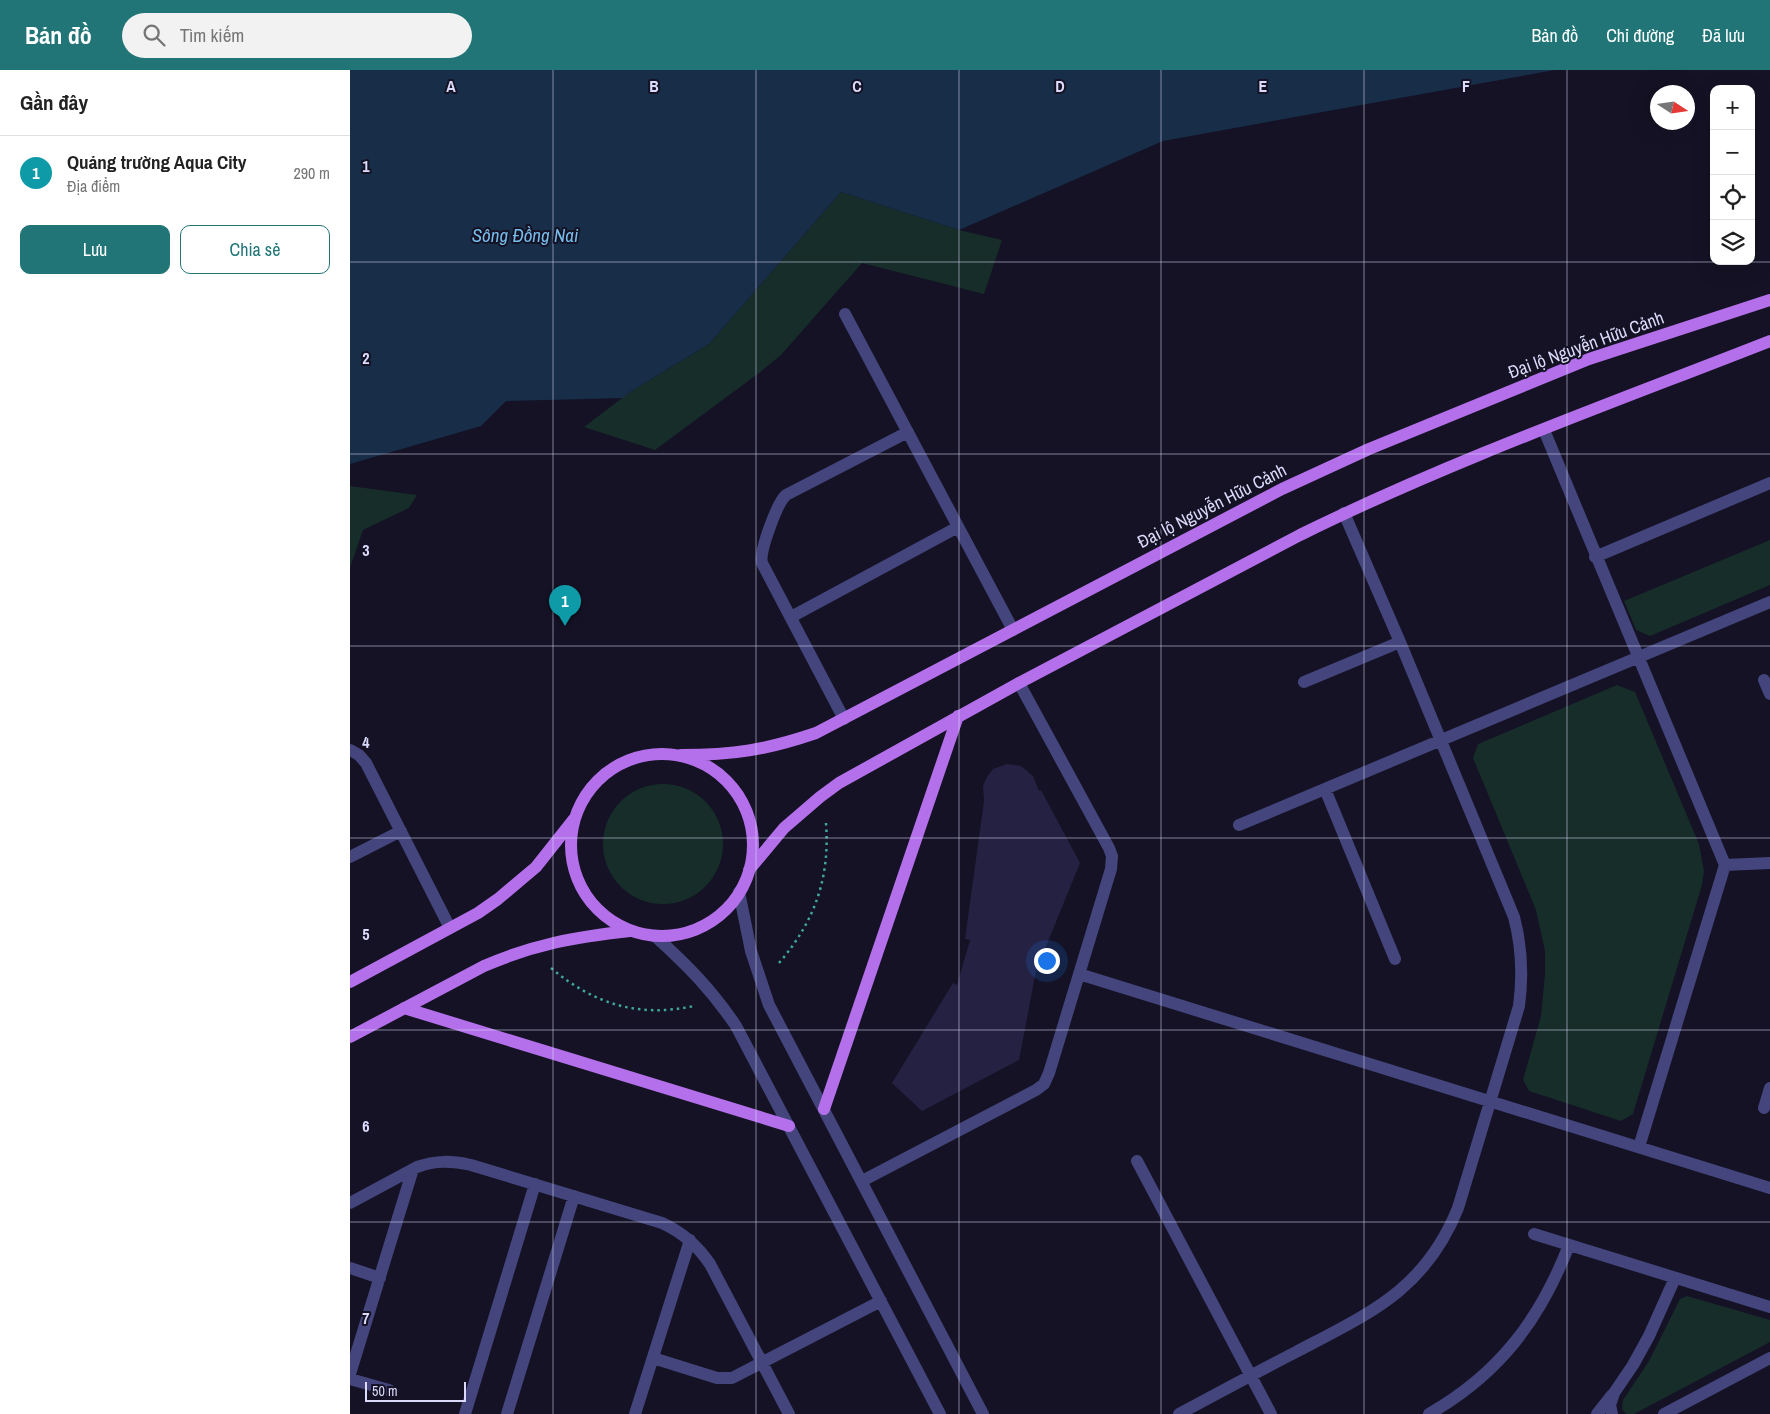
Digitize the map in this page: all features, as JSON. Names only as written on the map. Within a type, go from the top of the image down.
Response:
[{"type":"main road","name":"Đại lộ Nguyễn Hữu Cảnh","points":[[577,815],[583,800],[593,786],[618,765],[648,755],[717,755],[764,749],[816,733],[1282,489],[1368,449],[1589,359],[1770,300]]},
{"type":"main road","points":[[749,870],[784,828],[820,796],[857,773],[1019,682],[1344,513],[1431,474],[1770,341]]},
{"type":"main road","points":[[824,1109],[958,716]]},
{"type":"main road","points":[[577,815],[573,831],[572,848],[574,864],[586,895],[596,908],[616,923],[631,930],[655,936],[680,934],[703,926],[724,912],[739,892],[749,870],[753,837],[750,820],[740,798],[724,778],[712,768],[697,760],[681,755]]},
{"type":"main road","points":[[350,982],[478,913],[516,885],[536,867],[577,815]]},
{"type":"main road","points":[[350,1037],[484,966],[522,950],[561,940],[631,930]]},
{"type":"main road","points":[[404,1008],[789,1126]]},
{"type":"street","points":[[845,314],[1013,630]]},
{"type":"street","points":[[1544,430],[1595,557],[1725,865],[1639,1147]]},
{"type":"street","points":[[844,719],[761,558],[782,498],[908,432]]},
{"type":"street","points":[[1595,557],[1770,483]]},
{"type":"street","points":[[1179,1414],[1374,1310],[1398,1293],[1423,1269],[1450,1228],[1461,1199],[1519,1006],[1522,972],[1520,943],[1510,905],[1344,513]]},
{"type":"street","points":[[790,617],[958,527]]},
{"type":"street","points":[[1239,825],[1770,602]]},
{"type":"street","points":[[1304,682],[1400,642]]},
{"type":"street","points":[[1764,680],[1770,694]]},
{"type":"street","points":[[862,1181],[1040,1088],[1049,1073],[1111,869],[1112,856],[1019,682]]},
{"type":"street","points":[[350,750],[359,755],[366,763],[450,928]]},
{"type":"street","points":[[1325,789],[1395,959]]},
{"type":"street","points":[[350,858],[400,831]]},
{"type":"street","points":[[1725,865],[1770,863]]},
{"type":"street","points":[[739,892],[750,951],[769,1005],[983,1414]]},
{"type":"street","points":[[655,936],[709,988],[745,1042],[940,1414]]},
{"type":"street","points":[[1079,974],[1770,1188]]},
{"type":"street","points":[[1764,1108],[1770,1088]]},
{"type":"street","points":[[350,1203],[413,1169],[441,1161],[461,1163],[535,1184],[673,1228],[690,1240],[710,1264],[789,1414]]},
{"type":"street","points":[[1137,1161],[1272,1414]]},
{"type":"street","points":[[350,1374],[413,1169]]},
{"type":"street","points":[[465,1414],[535,1184]]},
{"type":"street","points":[[507,1414],[574,1196]]},
{"type":"street","points":[[1534,1234],[1770,1307]]},
{"type":"street","points":[[635,1414],[690,1240]]},
{"type":"street","points":[[1429,1414],[1483,1376],[1521,1335],[1549,1291],[1569,1245]]},
{"type":"street","points":[[350,1268],[380,1278]]},
{"type":"street","points":[[1597,1414],[1628,1372],[1649,1336],[1675,1278]]},
{"type":"street","points":[[653,1358],[725,1379],[739,1376],[881,1301]]},
{"type":"street","points":[[1664,1414],[1770,1358]]},
{"type":"street","points":[[350,1379],[389,1390]]},
{"type":"street","points":[[1612,1414],[1610,1406],[1614,1393]]},
{"type":"path","points":[[779,962],[800,937],[820,894],[826,863],[826,823]]},
{"type":"path","points":[[551,968],[584,992],[619,1006],[652,1011],[694,1006]]},
{"type":"green space","points":[[841,192],[959,230],[1002,240],[984,294],[862,263],[781,355],[655,450],[584,427],[630,392],[709,344]]},
{"type":"green space","points":[[350,486],[417,495],[409,508],[363,530],[350,568]]},
{"type":"green space","points":[[1770,540],[1770,585],[1650,636],[1636,630],[1624,601]]},
{"type":"green space","points":[[1617,685],[1635,692],[1699,844],[1704,871],[1702,885],[1633,1114],[1621,1121],[1529,1091],[1523,1080],[1541,1016],[1545,951],[1536,910],[1473,758],[1478,744]]},
{"type":"green space","points":[[663,784],[686,788],[706,801],[719,821],[723,844],[719,867],[706,887],[686,900],[663,904],[640,900],[620,887],[607,867],[603,844],[607,821],[620,801],[640,788]]},
{"type":"green space","points":[[1687,1296],[1770,1320],[1770,1342],[1634,1414],[1626,1414],[1622,1409],[1623,1400],[1649,1361],[1680,1299]]},
{"type":"water","name":"Sông Đồng Nai","points":[[350,70],[1555,70],[1163,141],[959,230],[841,192],[709,344],[623,398],[506,401],[481,426],[350,464]]},
{"type":"building","points":[[1007,764],[1021,766],[1033,776],[1039,791],[1041,790],[1080,863],[1036,971],[1019,1060],[922,1111],[892,1083],[953,983],[957,985],[970,940],[965,939],[984,801],[983,786],[993,769]]},
{"type":"place","name":"Quảng trường Aqua City","points":[[565,626]]}]
